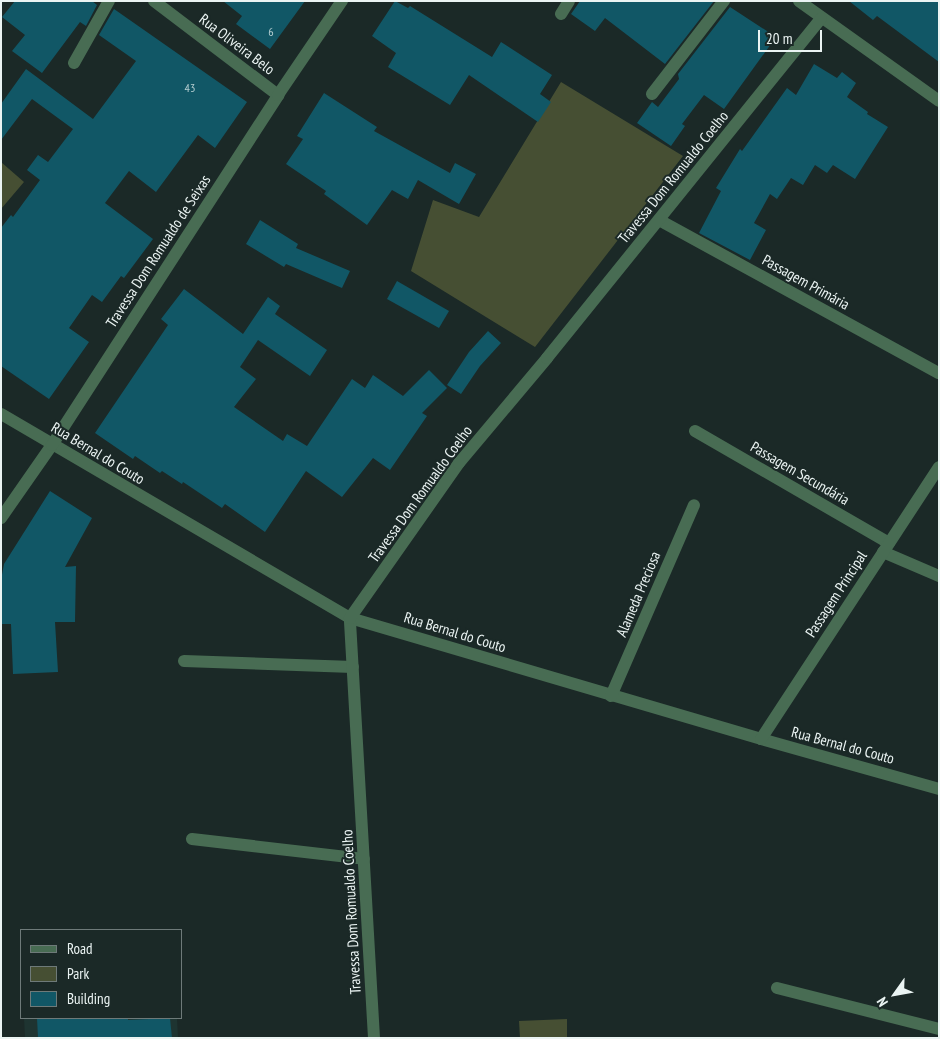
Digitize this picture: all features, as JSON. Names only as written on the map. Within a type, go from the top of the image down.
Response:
[{"type":"street","points":[[74,63],[108,1]]},
{"type":"street","name":"Rua Oliveira Belo","points":[[154,1],[278,95]]},
{"type":"street","name":"Travessa Dom Romualdo de Seixas","points":[[1,518],[52,444],[278,95],[342,1]]},
{"type":"street","points":[[561,14],[569,1]]},
{"type":"street","points":[[652,94],[724,1]]},
{"type":"street","points":[[799,1],[939,101]]},
{"type":"street","name":"Travessa Dom Romualdo Coelho","points":[[374,1038],[350,618],[459,463],[821,18]]},
{"type":"street","name":"Passagem Primária","points":[[658,220],[939,373]]},
{"type":"street","name":"Rua Bernal do Couto","points":[[1,414],[350,618],[761,740],[939,789]]},
{"type":"street","name":"Passagem Secundária","points":[[695,431],[886,548],[939,576]]},
{"type":"street","name":"Passagem Principal","points":[[761,740],[939,467]]},
{"type":"street","name":"Alameda Preciosa","points":[[612,696],[694,505]]},
{"type":"street","points":[[184,660],[353,667]]},
{"type":"street","points":[[192,839],[364,859]]},
{"type":"street","points":[[777,988],[939,1029]]},
{"type":"shaded area","points":[[24,1019],[177,1019],[178,1038],[25,1038]]},
{"type":"green space","points":[[561,82],[683,156],[535,347],[411,271],[433,200],[479,217]]},
{"type":"green space","points":[[1,162],[24,182],[1,209]]},
{"type":"green space","points":[[567,1019],[567,1038],[520,1038],[519,1021]]},
{"type":"building","points":[[15,1],[92,1],[97,5],[86,26],[80,22],[42,73],[12,51],[25,35],[2,17]]},
{"type":"building","points":[[223,1],[305,1],[270,49],[236,24],[242,16]]},
{"type":"building","points":[[395,1],[408,8],[410,6],[492,57],[501,42],[552,75],[540,94],[551,102],[538,122],[469,75],[450,105],[388,67],[396,53],[372,36]]},
{"type":"building","points":[[580,1],[714,1],[665,64],[605,18],[595,31],[571,14]]},
{"type":"building","points":[[849,1],[939,1],[939,62],[877,16],[873,20]]},
{"type":"building","points":[[730,7],[776,37],[724,109],[704,95],[682,124],[685,126],[671,146],[637,123],[652,102],[658,107],[679,79],[678,74]]},
{"type":"building","points":[[114,9],[247,102],[215,148],[198,135],[156,192],[129,171],[105,203],[153,239],[124,278],[121,276],[102,302],[92,295],[69,328],[89,342],[49,399],[1,366],[1,228],[11,215],[13,217],[40,180],[27,170],[38,155],[48,162],[73,129],[32,99],[1,140],[1,104],[26,69],[93,119],[136,61],[99,35]]},
{"type":"building","points":[[814,64],[837,78],[842,72],[856,83],[847,97],[868,112],[867,114],[888,127],[855,179],[833,165],[827,173],[815,165],[803,185],[791,178],[777,199],[770,194],[754,223],[766,230],[750,260],[699,233],[721,191],[716,188],[740,149],[742,151],[787,88],[796,95]]},
{"type":"building","points":[[324,93],[377,127],[374,131],[450,173],[455,163],[476,174],[459,204],[418,180],[408,199],[392,190],[367,225],[324,194],[326,191],[286,164],[303,139],[297,136]]},
{"type":"building","points":[[260,220],[298,244],[296,248],[350,271],[342,288],[286,264],[284,267],[246,244]]},
{"type":"building","points":[[397,281],[449,311],[439,328],[387,299]]},
{"type":"building","points":[[184,289],[243,334],[268,297],[280,306],[275,314],[327,350],[310,376],[258,340],[240,367],[256,379],[234,407],[283,441],[287,434],[307,446],[352,379],[365,388],[373,375],[403,396],[429,370],[447,388],[422,413],[427,416],[390,470],[373,458],[342,497],[306,471],[265,532],[225,504],[222,508],[183,482],[182,484],[162,471],[160,473],[135,456],[133,459],[95,433],[168,325],[161,319]]},
{"type":"building","points":[[488,331],[501,343],[480,366],[461,394],[447,385],[469,352]]},
{"type":"building","points":[[50,491],[92,518],[65,567],[76,566],[75,622],[55,622],[58,672],[13,674],[11,624],[1,624],[1,580],[4,564]]},
{"type":"building","points":[[37,1019],[170,1019],[172,1038],[38,1038]]}]
